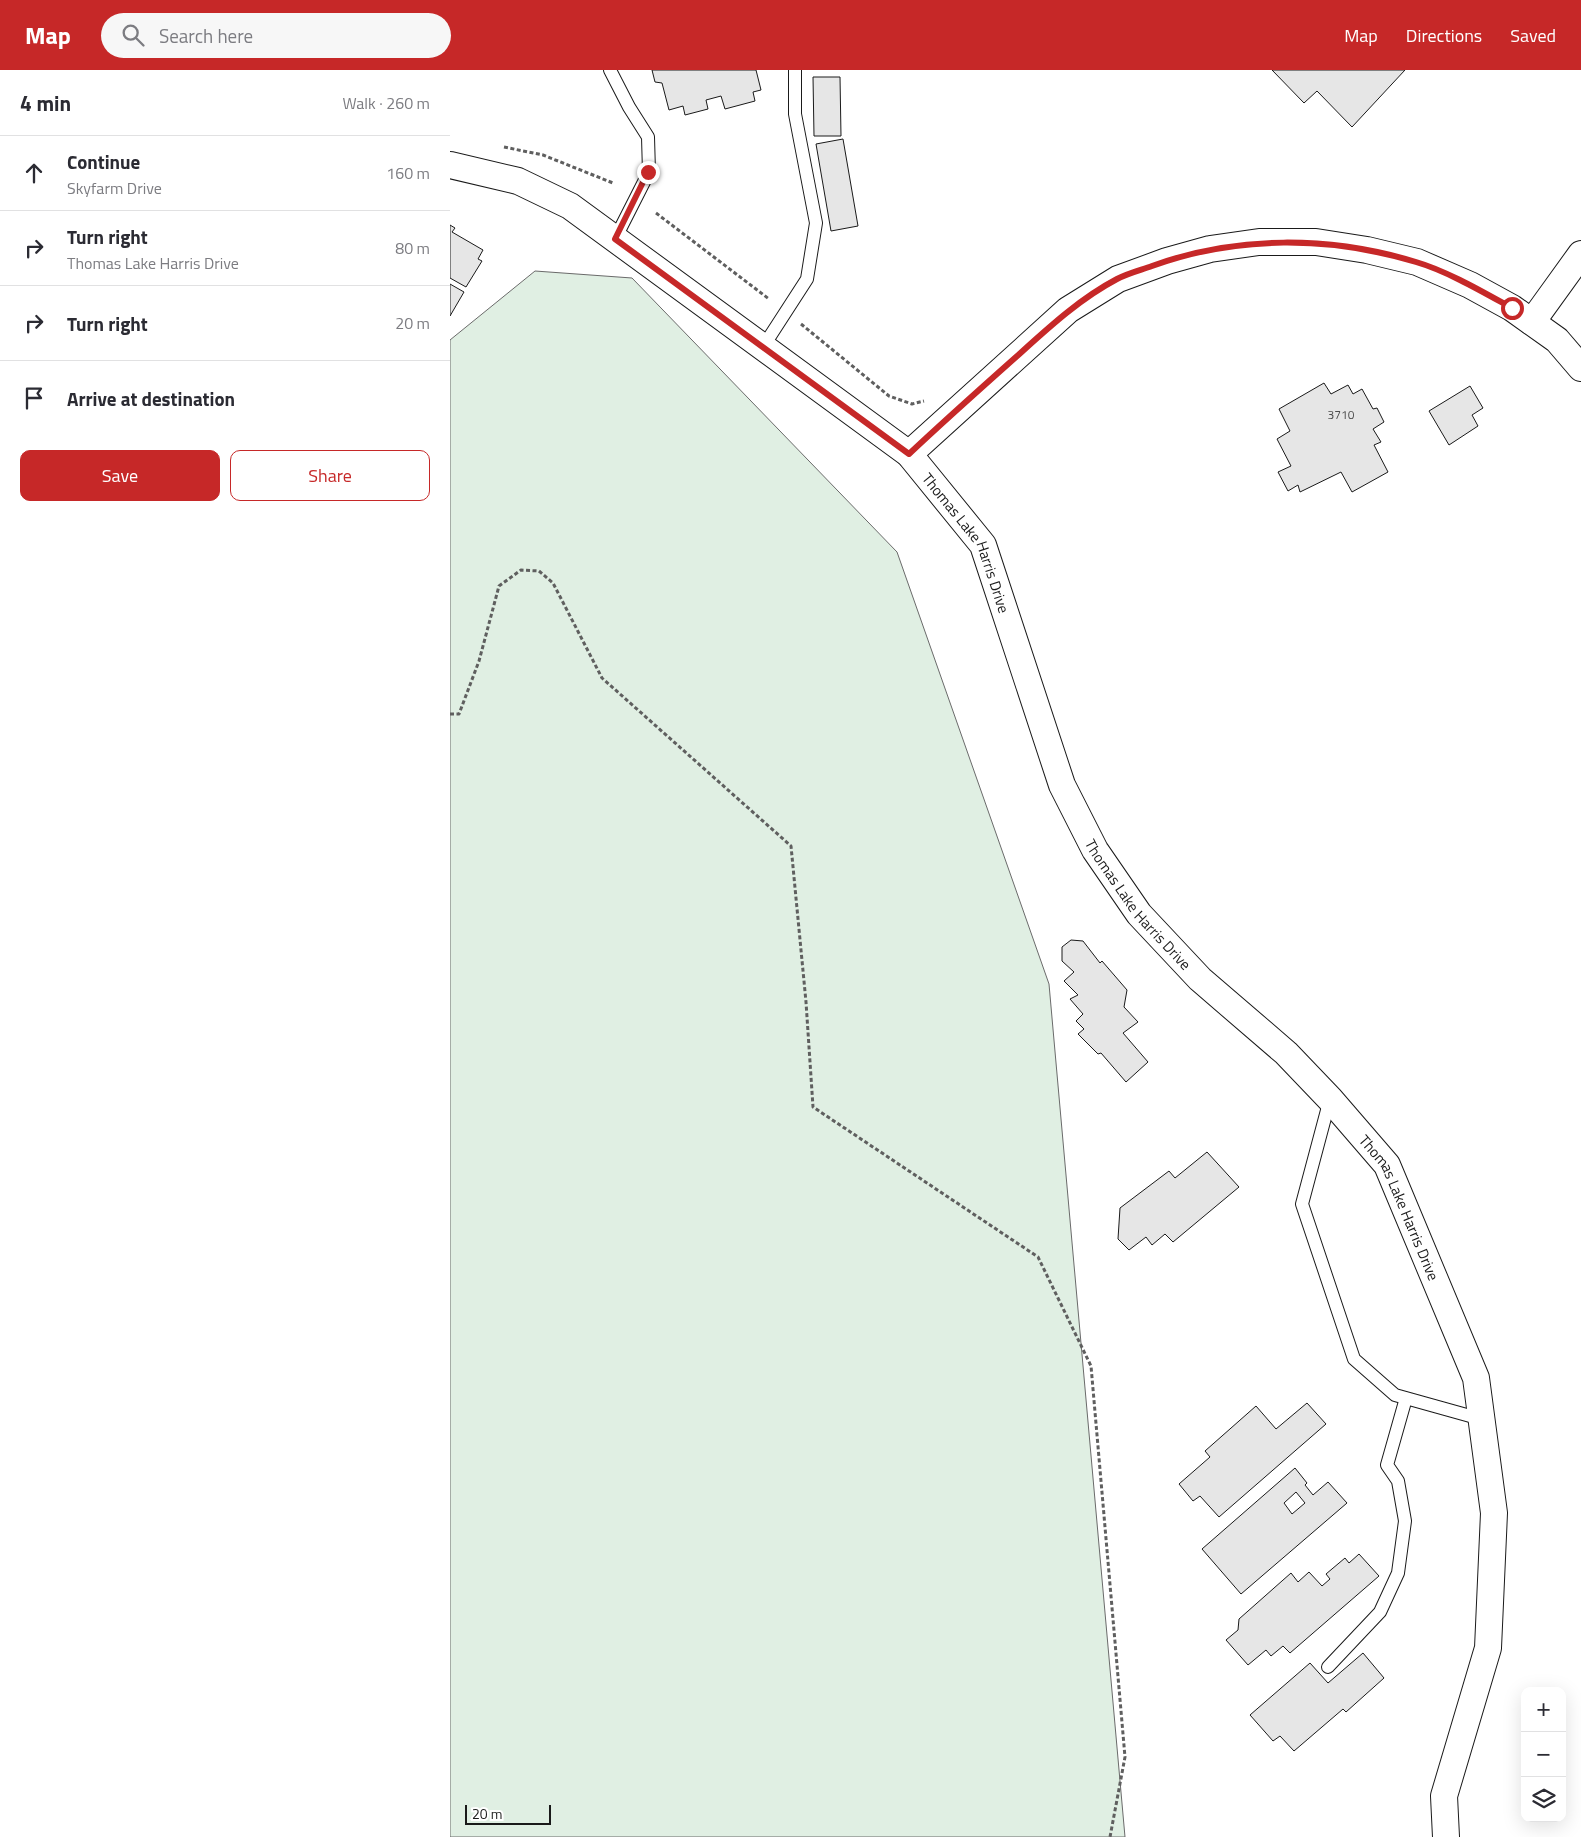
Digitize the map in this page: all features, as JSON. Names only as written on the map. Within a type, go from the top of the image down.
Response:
[{"type":"street","name":"Thomas Lake Harris Drive","points":[[450,164],[518,181],[570,206],[909,454],[983,545],[1062,785],[1095,850],[1139,914],[1200,979],[1286,1053],[1330,1099],[1387,1165],[1476,1378],[1494,1513],[1488,1648],[1444,1796],[1446,1837]]},
{"type":"street","points":[[909,454],[1068,310],[1118,279],[1166,261],[1210,249],[1259,242],[1316,242],[1376,252],[1417,262],[1470,285],[1512,308],[1557,340],[1581,368]]},
{"type":"street","points":[[1532,322],[1581,254]]},
{"type":"lane","points":[[610,70],[629,107],[648,137],[648,172],[615,239]]},
{"type":"lane","points":[[763,347],[807,279],[816,223],[795,114],[795,70]]},
{"type":"lane","points":[[1330,1099],[1302,1204],[1354,1359],[1394,1395],[1481,1419]]},
{"type":"lane","points":[[1328,1667],[1380,1612],[1398,1573],[1405,1521],[1398,1481],[1387,1465],[1406,1398]]},
{"type":"path","points":[[656,213],[775,304]]},
{"type":"path","points":[[799,322],[890,396],[912,404],[924,401]]},
{"type":"path","points":[[450,714],[459,714],[479,661],[499,586],[521,570],[539,571],[553,584],[602,678],[791,846],[806,1002],[813,1107],[1038,1257],[1091,1366],[1125,1757],[1110,1837]]},
{"type":"green space","points":[[535,271],[632,278],[897,552],[1049,984],[1125,1837],[450,1837],[450,340]]},
{"type":"building","points":[[652,70],[756,70],[761,90],[753,92],[755,101],[725,109],[721,96],[706,100],[708,109],[685,115],[683,106],[669,110],[662,83],[655,82]]},
{"type":"building","points":[[1272,70],[1405,70],[1352,127],[1317,91],[1304,103]]},
{"type":"building","points":[[813,77],[840,77],[841,136],[814,136]]},
{"type":"building","points":[[843,139],[858,226],[831,231],[816,144]]},
{"type":"building","points":[[450,225],[455,228],[452,232],[483,250],[478,259],[482,261],[466,287],[450,278]]},
{"type":"building","points":[[450,284],[464,292],[450,316]]},
{"type":"building","points":[[1324,383],[1331,394],[1348,385],[1353,394],[1362,389],[1373,409],[1377,408],[1384,422],[1373,429],[1381,442],[1374,445],[1388,472],[1352,492],[1341,472],[1300,492],[1298,485],[1288,491],[1278,472],[1291,466],[1277,439],[1290,431],[1279,409]]},
{"type":"building","points":[[1470,386],[1483,408],[1472,415],[1478,426],[1449,445],[1429,411]]},
{"type":"building","points":[[1071,940],[1083,941],[1100,963],[1102,961],[1127,990],[1124,1007],[1138,1022],[1123,1033],[1148,1062],[1126,1082],[1101,1053],[1098,1054],[1078,1034],[1084,1029],[1076,1021],[1083,1014],[1070,999],[1078,995],[1064,981],[1074,972],[1062,961],[1062,947]]},
{"type":"building","points":[[1207,1152],[1239,1187],[1173,1242],[1165,1234],[1152,1245],[1146,1237],[1129,1250],[1118,1239],[1120,1208],[1169,1171],[1175,1178]]},
{"type":"building","points":[[1307,1403],[1326,1424],[1219,1517],[1200,1496],[1193,1501],[1179,1484],[1210,1457],[1205,1451],[1256,1406],[1276,1429]]},
{"type":"building","points":[[1295,1468],[1307,1483],[1305,1485],[1313,1495],[1328,1482],[1347,1503],[1241,1594],[1202,1549]],"holes":[[[1296,1492],[1305,1503],[1292,1514],[1284,1503]]]},
{"type":"building","points":[[1359,1554],[1379,1576],[1290,1653],[1283,1646],[1271,1656],[1266,1650],[1248,1665],[1226,1640],[1238,1630],[1239,1619],[1291,1573],[1298,1582],[1309,1572],[1322,1586],[1330,1579],[1326,1574],[1345,1558],[1349,1563]]},
{"type":"building","points":[[1363,1653],[1384,1678],[1346,1712],[1343,1709],[1294,1751],[1280,1736],[1273,1741],[1250,1715],[1310,1663],[1328,1683]]},
{"type":"route","points":[[648,172],[615,239],[909,454],[1068,310],[1118,279],[1166,261],[1210,249],[1259,242],[1316,242],[1368,250],[1417,262],[1470,285],[1512,308]]}]
